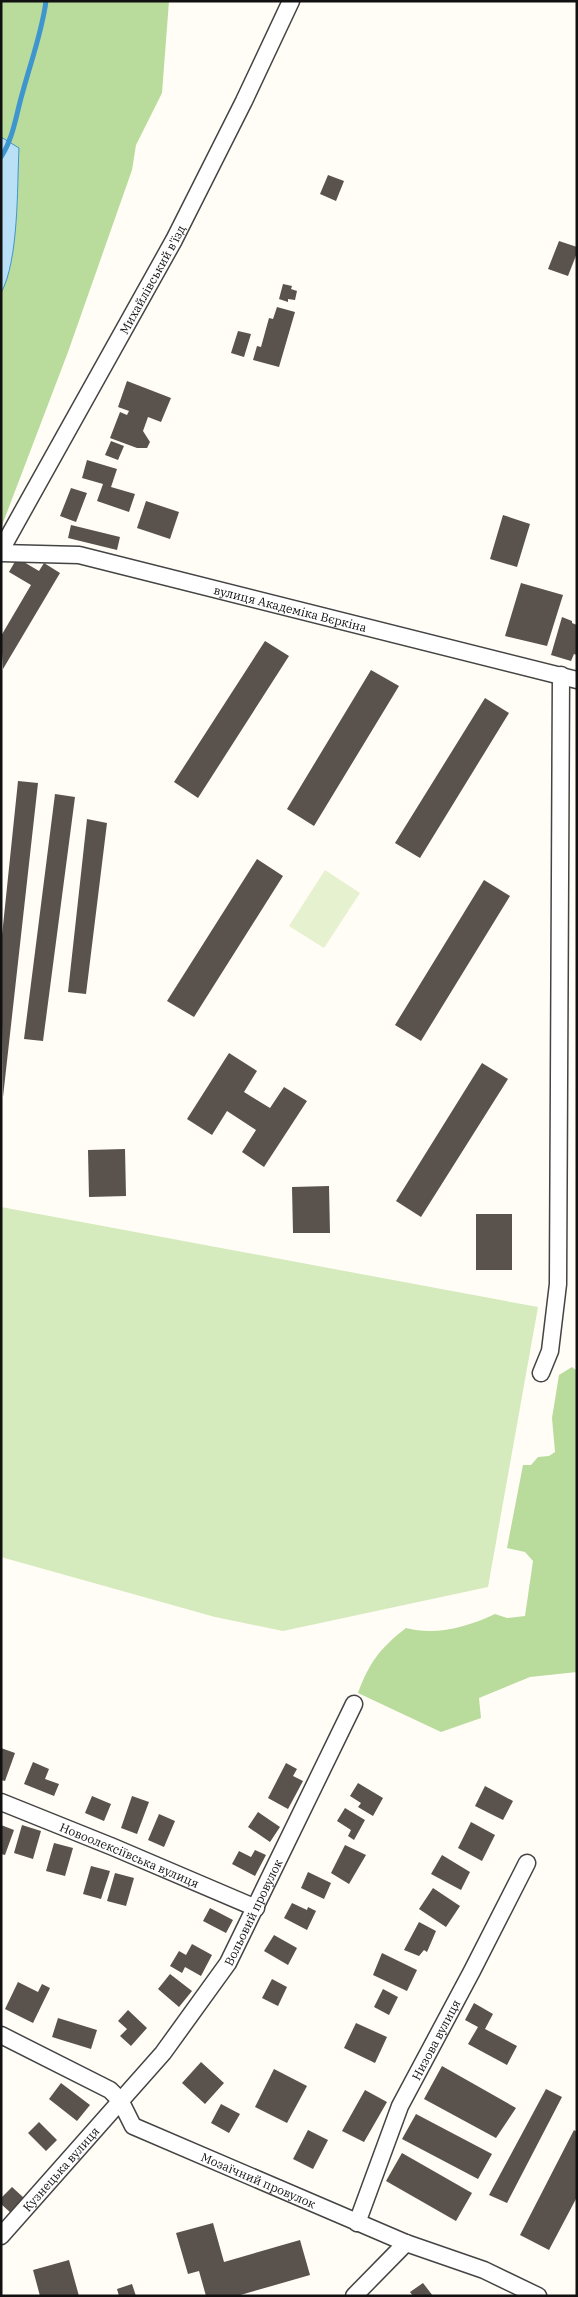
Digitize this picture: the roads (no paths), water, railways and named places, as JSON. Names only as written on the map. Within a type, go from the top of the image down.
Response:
[{"type":"street","name":"Михайлівський в'їзд","points":[[1,552],[174,240],[244,101],[291,1]]},
{"type":"street","name":"вулиця Академіка Вєркіна","points":[[1,552],[79,555],[569,678]]},
{"type":"street","points":[[541,1373],[550,1351],[558,1284],[569,678]]},
{"type":"street","name":"Вольовий провулок","points":[[120,2100],[163,2053],[228,1963],[354,1704]]},
{"type":"street","name":"Новоолексіївська вулиця","points":[[1,1802],[256,1908]]},
{"type":"street","name":"Низова вулиця","points":[[356,2223],[400,2106],[527,1863]]},
{"type":"street","name":"Мозаїчний провулок","points":[[1,2035],[110,2090],[120,2100],[133,2126],[356,2223],[406,2243],[484,2270],[538,2296]]},
{"type":"street","name":"Кузнецька вулиця","points":[[1,2236],[120,2100]]},
{"type":"street","points":[[354,2296],[406,2243]]},
{"type":"water","points":[[1,137],[19,148],[14,243],[7,279],[1,293]]},
{"type":"waterway","points":[[1,157],[14,125],[39,35],[46,1]]}]
